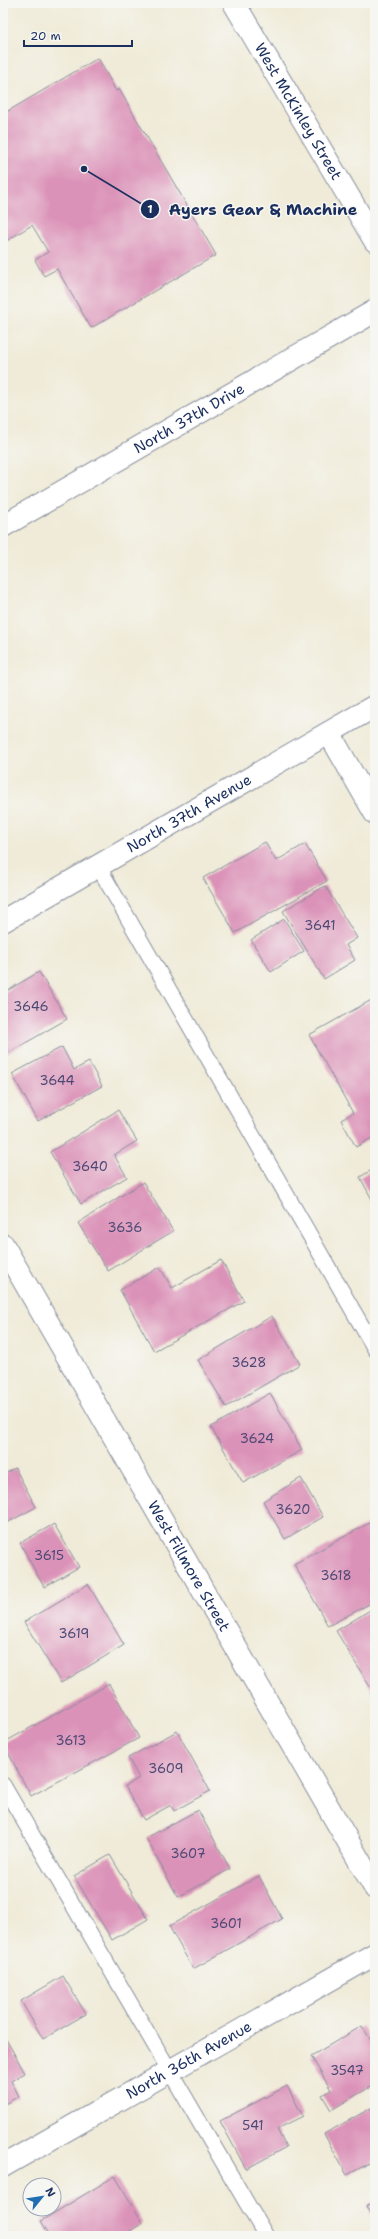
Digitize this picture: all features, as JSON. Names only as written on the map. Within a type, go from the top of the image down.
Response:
[{"type":"street","name":"West McKinley Street","points":[[234,3],[375,241]]},
{"type":"street","name":"North 37th Drive","points":[[3,526],[375,311]]},
{"type":"street","name":"North 37th Avenue","points":[[3,921],[375,706]]},
{"type":"street","points":[[328,733],[375,813]]},
{"type":"street","name":"West Fillmore Street","points":[[3,1245],[375,1888]]},
{"type":"street","name":"North 36th Avenue","points":[[3,2166],[375,1954]]},
{"type":"lane","points":[[98,866],[375,1349]]},
{"type":"lane","points":[[3,1785],[266,2236]]},
{"type":"building","points":[[98,58],[116,91],[119,89],[216,255],[91,328],[57,269],[44,276],[35,260],[48,252],[32,225],[3,243],[3,114]]},
{"type":"building","points":[[265,842],[276,861],[305,844],[327,881],[235,933],[203,878]]},
{"type":"building","points":[[325,886],[357,938],[346,945],[355,960],[324,979],[283,911]]},
{"type":"building","points":[[284,919],[304,951],[271,972],[251,940]]},
{"type":"building","points":[[39,972],[67,1019],[3,1056],[3,993]]},
{"type":"building","points":[[375,998],[375,1136],[356,1147],[341,1120],[353,1113],[309,1035]]},
{"type":"building","points":[[62,1047],[74,1070],[89,1062],[102,1086],[38,1121],[12,1074]]},
{"type":"building","points":[[118,1110],[137,1141],[114,1155],[127,1177],[81,1204],[50,1152]]},
{"type":"building","points":[[375,1168],[375,1205],[360,1177]]},
{"type":"building","points":[[143,1182],[173,1231],[108,1271],[78,1223]]},
{"type":"building","points":[[221,1260],[244,1301],[154,1351],[120,1290],[160,1267],[172,1288]]},
{"type":"building","points":[[272,1316],[300,1364],[226,1407],[198,1360]]},
{"type":"building","points":[[270,1393],[302,1450],[243,1483],[211,1427]]},
{"type":"building","points":[[15,1468],[36,1507],[3,1525],[3,1475]]},
{"type":"building","points":[[301,1478],[323,1517],[285,1539],[263,1501]]},
{"type":"building","points":[[375,1520],[375,1568],[370,1570],[375,1580],[375,1601],[328,1626],[294,1564]]},
{"type":"building","points":[[54,1524],[79,1567],[44,1587],[20,1543]]},
{"type":"building","points":[[88,1584],[124,1645],[61,1683],[24,1622]]},
{"type":"building","points":[[375,1607],[375,1695],[336,1631]]},
{"type":"building","points":[[109,1684],[139,1738],[31,1796],[3,1743]]},
{"type":"building","points":[[177,1731],[210,1791],[174,1811],[171,1805],[144,1820],[125,1786],[139,1778],[128,1758]]},
{"type":"building","points":[[198,1810],[230,1869],[178,1897],[146,1838]]},
{"type":"building","points":[[110,1855],[148,1919],[112,1940],[74,1876]]},
{"type":"building","points":[[259,1876],[282,1919],[193,1969],[169,1926]]},
{"type":"building","points":[[63,1976],[86,2014],[43,2039],[21,2001]]},
{"type":"building","points":[[362,2026],[375,2047],[375,2084],[331,2110],[322,2095],[331,2090],[311,2056]]},
{"type":"building","points":[[3,2034],[25,2073],[11,2081],[19,2096],[3,2105]]},
{"type":"building","points":[[287,2086],[303,2116],[277,2129],[286,2147],[246,2169],[220,2121]]},
{"type":"building","points":[[375,2106],[375,2160],[347,2175],[324,2134]]},
{"type":"building","points":[[115,2176],[143,2223],[122,2236],[50,2236],[41,2221],[48,2217],[62,2217],[62,2208]]},
{"type":"building","points":[[375,2201],[375,2222],[366,2206]]},
{"type":"place","name":"Ayers Gear & Machine","points":[[84,169]]}]
